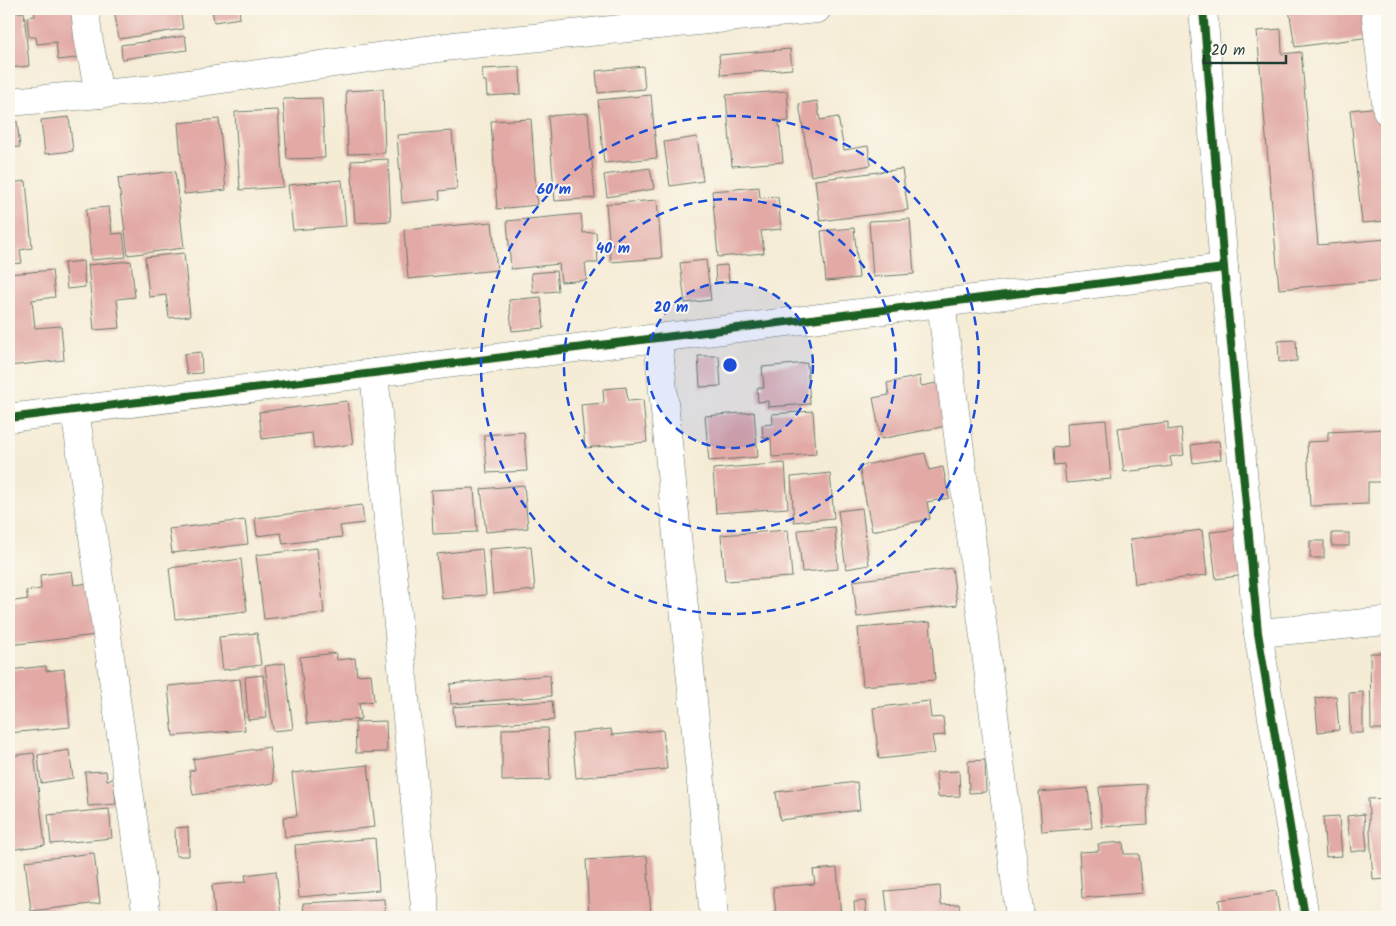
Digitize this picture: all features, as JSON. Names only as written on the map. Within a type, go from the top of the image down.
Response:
[{"type":"street","points":[[84,9],[99,94]]},
{"type":"street","points":[[9,102],[145,90],[453,46],[817,9]]},
{"type":"street","points":[[1203,9],[1224,268],[1258,633],[1305,917]]},
{"type":"street","points":[[1375,9],[1387,111]]},
{"type":"street","points":[[9,418],[1224,268]]},
{"type":"street","points":[[941,303],[1020,917]]},
{"type":"street","points":[[658,339],[714,917]]},
{"type":"street","points":[[374,374],[426,917]]},
{"type":"street","points":[[75,410],[147,917]]},
{"type":"street","points":[[1258,633],[1387,621]]},
{"type":"building","points":[[34,9],[81,9],[85,57],[58,60],[56,42],[37,44],[36,37],[29,37],[27,17],[35,16]]},
{"type":"building","points":[[114,9],[180,9],[183,29],[119,39]]},
{"type":"building","points":[[212,9],[239,9],[240,18],[214,22]]},
{"type":"building","points":[[1289,9],[1366,9],[1370,37],[1295,47]]},
{"type":"building","points":[[24,12],[29,66],[9,68],[9,13]]},
{"type":"building","points":[[1281,29],[1282,54],[1301,52],[1318,245],[1387,239],[1387,280],[1279,289],[1257,31]]},
{"type":"building","points":[[185,36],[187,50],[122,59],[121,45]]},
{"type":"building","points":[[790,49],[792,69],[721,75],[719,55]]},
{"type":"building","points":[[643,66],[645,89],[598,93],[596,71]]},
{"type":"building","points":[[520,67],[521,94],[487,96],[486,81],[483,81],[482,69]]},
{"type":"building","points":[[383,89],[385,153],[348,154],[346,91]]},
{"type":"building","points":[[787,91],[789,121],[779,122],[783,162],[732,166],[726,95]]},
{"type":"building","points":[[651,95],[657,158],[604,163],[598,100]]},
{"type":"building","points":[[322,98],[325,158],[287,159],[283,99]]},
{"type":"building","points":[[817,101],[820,120],[838,117],[844,150],[868,146],[871,165],[811,176],[799,104]]},
{"type":"building","points":[[1381,107],[1387,164],[1387,221],[1362,223],[1350,110]]},
{"type":"building","points":[[278,110],[283,187],[240,190],[235,112]]},
{"type":"building","points":[[588,113],[595,198],[555,201],[548,116]]},
{"type":"building","points":[[69,117],[73,151],[45,154],[41,120]]},
{"type":"building","points":[[219,119],[226,190],[184,194],[178,123]]},
{"type":"building","points":[[531,119],[537,205],[497,209],[491,121]]},
{"type":"building","points":[[17,121],[20,147],[9,148],[9,122]]},
{"type":"building","points":[[452,131],[457,189],[439,191],[440,199],[402,203],[397,135]]},
{"type":"building","points":[[697,137],[703,181],[670,186],[664,142]]},
{"type":"building","points":[[388,159],[391,221],[355,223],[351,161]]},
{"type":"building","points":[[650,168],[654,189],[607,197],[604,175]]},
{"type":"building","points":[[902,169],[908,210],[820,221],[815,180]]},
{"type":"building","points":[[175,171],[184,248],[128,255],[118,178]]},
{"type":"building","points":[[342,180],[346,226],[293,230],[288,185]]},
{"type":"building","points":[[26,181],[32,248],[20,250],[22,263],[9,264],[9,183]]},
{"type":"building","points":[[759,187],[760,198],[778,197],[781,229],[761,231],[764,253],[718,257],[712,191]]},
{"type":"building","points":[[657,200],[662,258],[611,262],[606,204]]},
{"type":"building","points":[[109,207],[112,234],[123,233],[126,257],[91,260],[86,209]]},
{"type":"building","points":[[581,214],[583,233],[596,232],[598,263],[585,263],[587,280],[561,282],[559,264],[511,269],[507,221]]},
{"type":"building","points":[[910,219],[914,274],[873,277],[869,221]]},
{"type":"building","points":[[492,222],[497,270],[408,279],[404,230]]},
{"type":"building","points":[[854,228],[859,278],[826,281],[821,231]]},
{"type":"building","points":[[184,253],[190,316],[169,318],[166,295],[149,297],[145,257]]},
{"type":"building","points":[[706,260],[711,300],[685,303],[680,263]]},
{"type":"building","points":[[83,261],[85,287],[67,289],[64,263]]},
{"type":"building","points":[[131,261],[135,297],[117,299],[120,328],[94,330],[88,265]]},
{"type":"building","points":[[727,265],[729,282],[716,283],[715,266]]},
{"type":"building","points":[[52,270],[55,297],[32,300],[35,328],[61,326],[64,360],[9,366],[9,274]]},
{"type":"building","points":[[556,271],[558,291],[533,293],[531,273]]},
{"type":"building","points":[[541,297],[544,328],[512,331],[509,300]]},
{"type":"building","points":[[1296,340],[1297,361],[1279,362],[1278,341]]},
{"type":"building","points":[[201,352],[202,373],[187,374],[184,354]]},
{"type":"building","points":[[698,356],[719,356],[721,386],[700,387]]},
{"type":"building","points":[[807,363],[810,404],[768,407],[768,401],[758,402],[757,388],[764,388],[762,367]]},
{"type":"building","points":[[920,376],[921,386],[937,383],[946,426],[881,439],[873,398],[889,395],[887,383]]},
{"type":"building","points":[[626,387],[628,401],[643,400],[647,442],[585,448],[581,405],[604,403],[603,389]]},
{"type":"building","points":[[347,401],[353,444],[314,449],[312,433],[262,439],[259,412]]},
{"type":"building","points":[[813,411],[816,454],[772,457],[771,438],[763,438],[762,425],[773,424],[772,414]]},
{"type":"building","points":[[754,412],[758,457],[709,461],[705,416]]},
{"type":"building","points":[[1106,420],[1111,479],[1066,483],[1064,464],[1054,465],[1053,448],[1068,446],[1067,423]]},
{"type":"building","points":[[1168,422],[1168,430],[1181,428],[1184,455],[1170,457],[1172,466],[1124,472],[1118,428]]},
{"type":"building","points":[[1387,429],[1387,482],[1368,482],[1368,504],[1310,506],[1307,442],[1328,441],[1328,432]]},
{"type":"building","points":[[524,432],[527,471],[487,473],[484,435]]},
{"type":"building","points":[[1219,441],[1221,459],[1193,463],[1191,445]]},
{"type":"building","points":[[925,453],[929,470],[943,467],[949,498],[927,502],[930,519],[872,531],[859,466]]},
{"type":"building","points":[[785,463],[788,508],[716,513],[713,469]]},
{"type":"building","points":[[830,473],[834,518],[794,522],[791,477]]},
{"type":"building","points":[[524,485],[528,528],[486,532],[481,489]]},
{"type":"building","points":[[474,488],[477,532],[433,534],[431,490]]},
{"type":"building","points":[[362,505],[364,523],[340,526],[342,537],[283,544],[281,533],[257,536],[255,518]]},
{"type":"building","points":[[862,508],[869,565],[846,569],[838,511]]},
{"type":"building","points":[[245,520],[248,544],[172,553],[169,529]]},
{"type":"building","points":[[835,527],[838,569],[802,572],[798,530]]},
{"type":"building","points":[[1240,529],[1245,575],[1216,579],[1210,532]]},
{"type":"building","points":[[788,530],[792,577],[725,581],[721,535]]},
{"type":"building","points":[[1202,530],[1207,575],[1135,584],[1130,539]]},
{"type":"building","points":[[1332,533],[1349,533],[1349,546],[1332,546]]},
{"type":"building","points":[[1310,541],[1324,541],[1324,558],[1310,558]]},
{"type":"building","points":[[531,546],[535,590],[493,594],[489,549]]},
{"type":"building","points":[[317,548],[324,613],[264,619],[256,555]]},
{"type":"building","points":[[482,549],[486,595],[442,599],[437,554]]},
{"type":"building","points":[[241,559],[247,611],[175,619],[169,568]]},
{"type":"building","points":[[952,568],[957,605],[857,617],[853,581]]},
{"type":"building","points":[[72,571],[74,585],[90,583],[96,635],[9,645],[9,602],[28,599],[26,591],[41,589],[40,575]]},
{"type":"building","points":[[930,622],[935,680],[863,686],[858,628]]},
{"type":"building","points":[[257,633],[261,665],[223,670],[219,637]]},
{"type":"building","points":[[336,653],[337,660],[355,658],[357,675],[371,674],[374,701],[359,703],[361,719],[307,724],[300,657]]},
{"type":"building","points":[[1370,653],[1387,653],[1387,729],[1371,729]]},
{"type":"building","points":[[285,663],[293,729],[273,731],[265,666]]},
{"type":"building","points":[[46,666],[46,671],[64,669],[70,727],[9,733],[9,670]]},
{"type":"building","points":[[263,675],[267,718],[248,720],[245,677]]},
{"type":"building","points":[[550,675],[551,696],[451,704],[450,684]]},
{"type":"building","points":[[240,679],[245,730],[173,736],[168,686]]},
{"type":"building","points":[[1363,692],[1363,733],[1350,733],[1349,693]]},
{"type":"building","points":[[1336,696],[1339,730],[1318,732],[1315,698]]},
{"type":"building","points":[[552,701],[554,720],[455,727],[453,707]]},
{"type":"building","points":[[929,701],[931,718],[943,717],[945,735],[932,736],[935,753],[879,759],[873,708]]},
{"type":"building","points":[[386,721],[387,752],[356,753],[355,722]]},
{"type":"building","points":[[548,728],[550,780],[502,781],[502,729]]},
{"type":"building","points":[[611,729],[612,735],[663,730],[667,769],[576,778],[572,733]]},
{"type":"building","points":[[269,747],[274,783],[193,795],[189,771],[195,770],[193,759]]},
{"type":"building","points":[[69,750],[73,778],[41,783],[38,755]]},
{"type":"building","points":[[34,753],[45,845],[9,850],[9,756]]},
{"type":"building","points":[[985,760],[986,792],[969,793],[968,761]]},
{"type":"building","points":[[368,765],[375,827],[285,837],[283,817],[297,816],[292,773]]},
{"type":"building","points":[[106,771],[107,780],[114,779],[116,804],[88,806],[85,772]]},
{"type":"building","points":[[959,771],[960,796],[938,797],[936,772]]},
{"type":"building","points":[[857,782],[860,810],[780,820],[776,792]]},
{"type":"building","points":[[1146,784],[1148,824],[1102,827],[1099,787]]},
{"type":"building","points":[[1088,788],[1092,828],[1042,832],[1039,792]]},
{"type":"building","points":[[1387,798],[1387,879],[1373,880],[1368,799]]},
{"type":"building","points":[[109,809],[112,838],[51,844],[48,815]]},
{"type":"building","points":[[1364,814],[1367,850],[1351,852],[1347,816]]},
{"type":"building","points":[[1339,816],[1342,856],[1326,857],[1323,817]]},
{"type":"building","points":[[188,827],[189,856],[176,856],[175,828]]},
{"type":"building","points":[[375,838],[379,890],[299,897],[295,845]]},
{"type":"building","points":[[1123,842],[1124,854],[1139,854],[1143,893],[1082,898],[1079,852],[1099,851],[1098,844]]},
{"type":"building","points":[[94,853],[100,903],[31,911],[25,861]]},
{"type":"building","points":[[647,856],[651,915],[589,917],[586,860]]},
{"type":"building","points":[[837,868],[841,917],[765,917],[765,915],[776,914],[773,887],[815,884],[813,870]]},
{"type":"building","points":[[276,871],[281,917],[215,917],[212,885],[246,882],[245,875]]},
{"type":"building","points":[[940,886],[941,905],[959,904],[961,917],[888,917],[885,891]]},
{"type":"building","points":[[1276,891],[1280,917],[1221,917],[1219,900]]},
{"type":"building","points":[[384,899],[385,917],[304,917],[303,903]]},
{"type":"building","points":[[865,901],[867,917],[855,917],[854,902]]},
{"type":"cycle path","points":[[1203,9],[1224,268],[1258,633],[1305,917]]},
{"type":"cycle path","points":[[9,418],[1224,268]]}]
